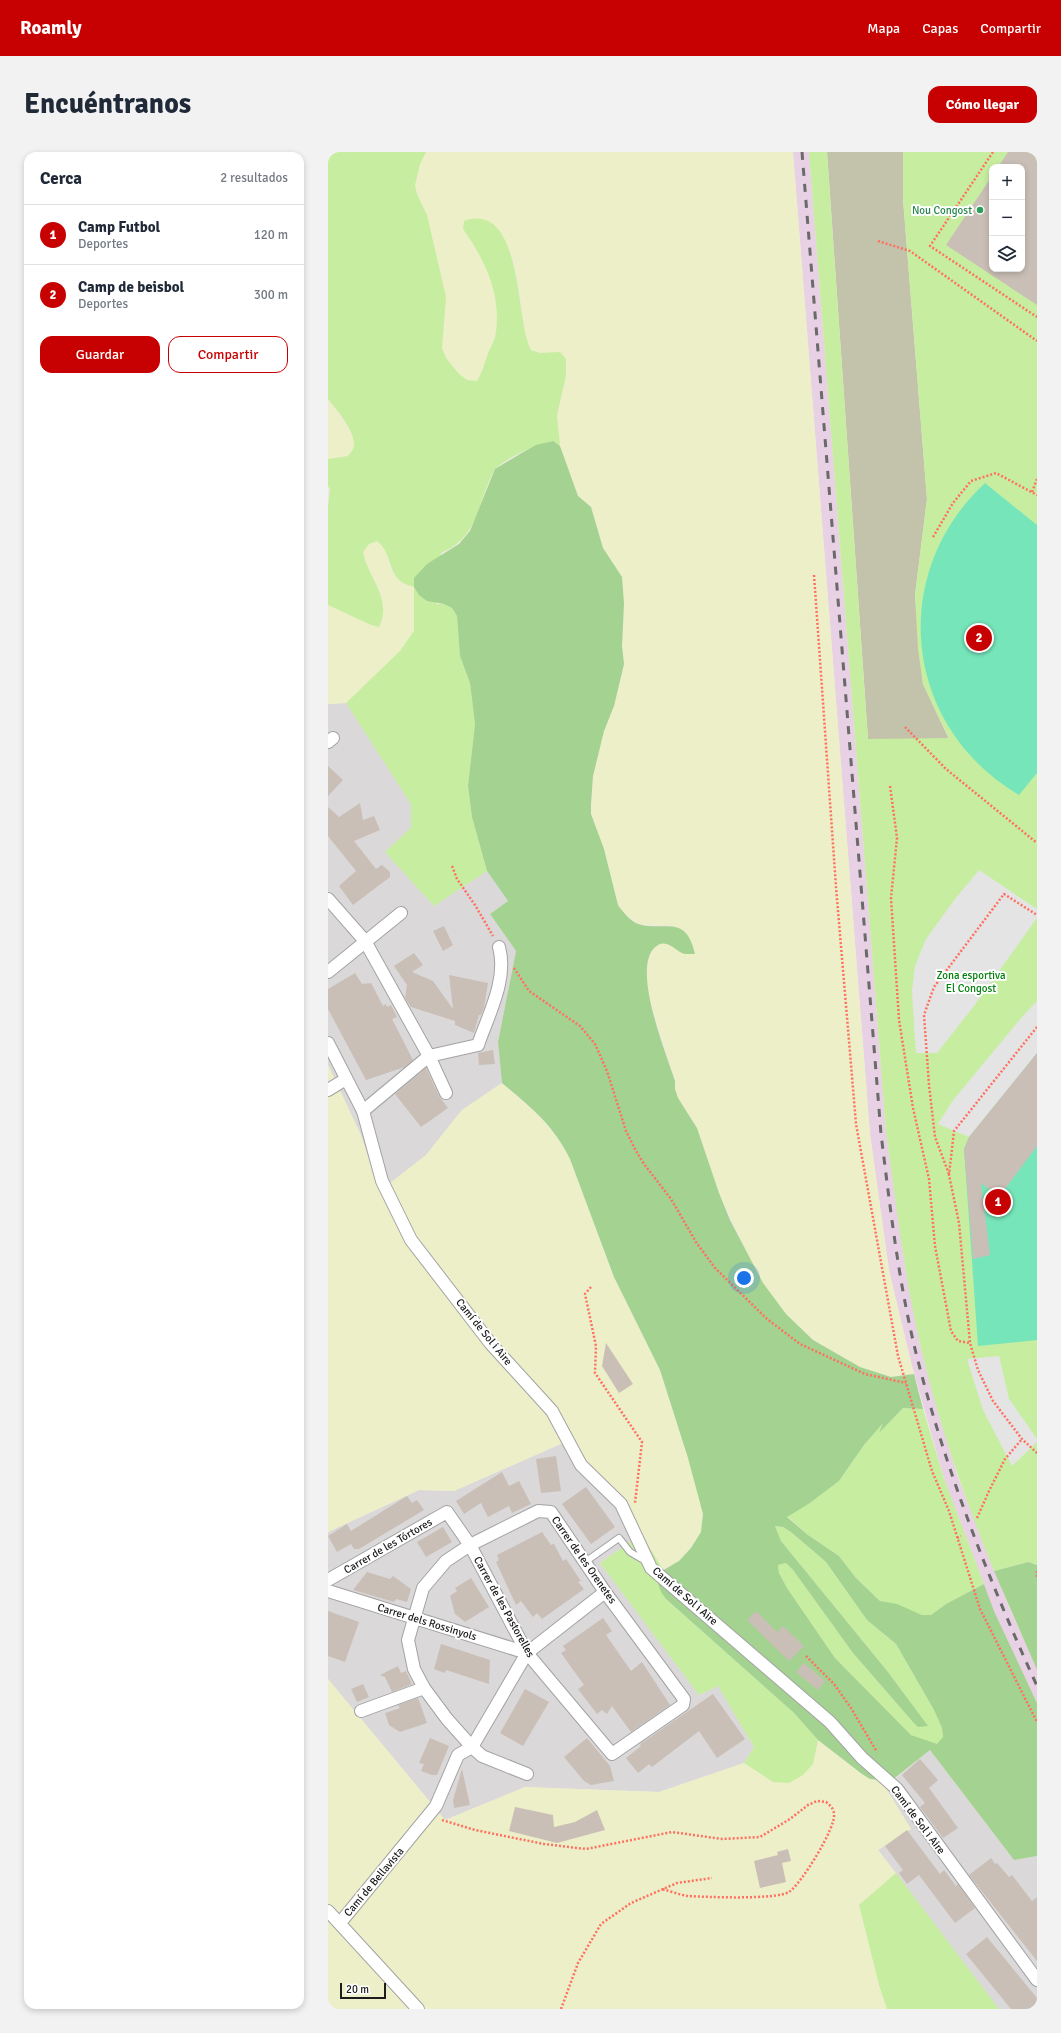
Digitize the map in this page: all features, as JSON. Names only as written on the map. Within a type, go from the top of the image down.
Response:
[{"type":"street","points":[[328,899],[364,941],[429,1056],[446,1093]]},
{"type":"street","points":[[328,972],[364,941],[401,913]]},
{"type":"street","points":[[363,1111],[429,1056],[478,1046],[501,978],[503,960],[499,947]]},
{"type":"street","name":"Camí de Sol i Aire","points":[[328,1043],[363,1111],[382,1181],[412,1240],[492,1344],[552,1411],[581,1465],[621,1504],[651,1568],[830,1722],[862,1758],[897,1789],[1037,1980]]},
{"type":"street","points":[[328,1090],[346,1078]]},
{"type":"street","name":"Carrer de les Orenetes","points":[[527,1774],[482,1756],[447,1719],[424,1688],[414,1669],[408,1640],[413,1618],[423,1588],[446,1561],[470,1545],[538,1511],[551,1512],[605,1592],[684,1699],[683,1705],[612,1754]]},
{"type":"street","name":"Carrer de les Pastorelles","points":[[447,1512],[470,1545],[527,1653],[612,1754]]},
{"type":"street","name":"Carrer de les Tórtores","points":[[328,1580],[447,1512]]},
{"type":"street","name":"Carrer dels Rossinyols","points":[[328,1591],[527,1653]]},
{"type":"street","points":[[472,1747],[527,1653],[605,1592]]},
{"type":"street","points":[[361,1711],[424,1688]]},
{"type":"street","name":"Camí de Bellavista","points":[[418,2009],[340,1923],[436,1806],[458,1755],[472,1747]]},
{"type":"street","points":[[328,1911],[340,1923]]},
{"type":"lane","points":[[585,1562],[618,1538],[630,1552],[649,1563]]},
{"type":"path","points":[[993,152],[930,246],[1037,318]]},
{"type":"path","points":[[878,241],[910,251],[1037,341]]},
{"type":"path","points":[[933,537],[953,503],[971,481],[996,473],[1037,495]]},
{"type":"path","points":[[1032,492],[1037,479]]},
{"type":"path","points":[[814,575],[836,879],[856,1124],[898,1356],[932,1471],[957,1538],[980,1609],[1037,1722]]},
{"type":"path","points":[[905,727],[946,769],[1037,843]]},
{"type":"path","points":[[890,786],[897,838],[890,898],[899,1020],[913,1108],[929,1179],[935,1246],[951,1331],[958,1341],[970,1343]]},
{"type":"path","points":[[452,866],[457,879],[475,905],[499,947]]},
{"type":"path","points":[[1037,915],[1004,894],[934,987],[924,1015],[929,1086],[935,1137],[949,1175],[959,1223],[970,1343],[978,1370],[993,1401],[1022,1439],[1037,1453]]},
{"type":"path","points":[[503,960],[509,962],[529,991],[580,1026],[595,1044],[607,1071],[626,1131],[635,1149],[644,1164],[671,1199],[696,1242],[715,1268],[767,1319],[800,1344],[865,1374],[907,1383]]},
{"type":"path","points":[[949,1175],[954,1131],[1037,1027]]},
{"type":"path","points":[[592,1287],[585,1294],[596,1346],[595,1373],[642,1442],[634,1510]]},
{"type":"path","points":[[978,1518],[988,1491],[1005,1459],[1022,1439]]},
{"type":"path","points":[[957,1538],[961,1536]]},
{"type":"path","points":[[1037,1571],[1037,1579]]},
{"type":"path","points":[[806,1656],[834,1684],[852,1708],[880,1757]]},
{"type":"path","points":[[428,1816],[475,1830],[544,1844],[586,1850],[672,1832],[722,1839],[760,1837],[790,1819],[805,1807],[817,1801],[826,1802],[833,1811],[834,1815],[832,1825],[823,1845],[806,1873],[788,1892],[764,1897],[687,1896],[662,1889]]},
{"type":"path","points":[[561,2009],[578,1963],[601,1924],[631,1903],[677,1882],[712,1878]]},
{"type":"shaded area","points":[[426,152],[793,152],[870,1134],[889,1270],[914,1374],[891,1377],[860,1367],[813,1340],[786,1314],[763,1283],[754,1267],[719,1193],[704,1147],[693,1121],[678,1098],[675,1089],[675,1081],[647,987],[647,967],[651,951],[659,944],[668,944],[685,954],[674,926],[638,924],[623,912],[618,905],[601,841],[591,814],[593,776],[604,731],[614,706],[624,664],[622,646],[624,604],[621,577],[603,548],[591,507],[578,496],[560,446],[557,415],[566,376],[560,352],[540,353],[531,350],[526,341],[519,288],[513,259],[499,230],[491,223],[481,219],[474,245],[485,264],[497,304],[496,334],[482,374],[477,382],[467,380],[459,374],[446,358],[442,348],[445,316],[427,215],[417,194],[415,185],[420,164]]},
{"type":"shaded area","points":[[793,152],[809,152],[886,1132],[905,1265],[920,1345],[957,1475],[1009,1607],[1037,1670],[1037,1703],[994,1611],[944,1478],[907,1348],[889,1270],[870,1134]]},
{"type":"shaded area","points":[[827,152],[903,152],[903,199],[927,499],[915,595],[923,684],[949,739],[868,739]]},
{"type":"shaded area","points":[[328,399],[351,431],[354,439],[354,448],[348,456],[328,459]]},
{"type":"shaded area","points":[[377,541],[384,547],[392,571],[403,584],[414,587],[414,631],[400,651],[346,703],[328,704],[328,605],[371,625],[379,627],[382,597],[365,561],[363,552],[369,544]]},
{"type":"shaded area","points":[[346,703],[411,804],[411,828],[385,852],[434,906],[487,871],[508,901],[490,914],[516,951],[498,1042],[502,1083],[462,1110],[426,1155],[380,1191],[360,1133],[328,1065],[328,704]]},
{"type":"shaded area","points":[[979,870],[1037,909],[1037,918],[974,1006],[937,1053],[916,1053],[912,991],[915,966],[926,939],[955,899]]},
{"type":"shaded area","points":[[1037,1001],[1037,1053],[969,1137],[938,1124],[954,1099]]},
{"type":"shaded area","points":[[328,1065],[360,1133],[380,1191],[426,1155],[462,1110],[502,1083],[537,1114],[556,1135],[570,1159],[614,1277],[660,1370],[697,1486],[703,1514],[701,1532],[697,1540],[679,1561],[663,1569],[645,1543],[624,1497],[585,1463],[572,1439],[454,1491],[419,1490],[328,1532]]},
{"type":"shaded area","points":[[999,1356],[1009,1399],[1037,1439],[1037,1442],[1012,1466],[983,1410],[967,1359]]},
{"type":"shaded area","points":[[572,1439],[585,1463],[624,1497],[642,1536],[630,1542],[600,1563],[700,1695],[718,1685],[754,1747],[744,1763],[659,1792],[525,1787],[445,1820],[328,1679],[328,1532],[419,1490],[454,1491]]},
{"type":"shaded area","points":[[328,1679],[445,1820],[525,1787],[659,1792],[744,1763],[773,1782],[813,1764],[818,1740],[862,1774],[891,1781],[885,1787],[911,1829],[878,1850],[896,1873],[859,1905],[879,1985],[887,2009],[328,2009]]},
{"type":"shaded area","points":[[930,1750],[1014,1860],[1037,1856],[1037,2009],[999,2009],[878,1850],[911,1829],[885,1787]]},
{"type":"green space","points":[[328,152],[426,152],[420,164],[415,185],[417,194],[427,215],[446,297],[442,348],[446,358],[459,374],[467,380],[477,381],[495,338],[497,318],[494,290],[490,278],[478,253],[463,229],[464,221],[483,219],[498,228],[507,245],[514,267],[526,336],[531,350],[540,353],[560,352],[566,359],[566,376],[557,415],[560,446],[552,441],[537,446],[522,452],[495,469],[476,517],[470,528],[463,538],[454,546],[441,553],[436,604],[444,604],[452,608],[457,616],[460,656],[470,683],[475,724],[468,786],[472,817],[487,871],[434,906],[385,852],[411,828],[411,804],[346,703],[400,651],[414,631],[414,587],[405,584],[398,579],[391,567],[387,554],[377,541],[369,544],[363,552],[378,589],[383,607],[383,617],[379,627],[371,625],[328,605],[328,507],[330,489],[328,486],[328,459],[348,456],[353,449],[354,443],[353,437],[346,422],[328,399]]},
{"type":"green space","name":"Zona esportiva El Congost","points":[[809,152],[827,152],[868,739],[949,738],[923,684],[918,649],[915,595],[927,499],[903,199],[903,152],[1037,152],[1037,1565],[1028,1562],[994,1571],[972,1515],[943,1431],[914,1318],[886,1132]]},
{"type":"green space","points":[[553,441],[560,446],[578,496],[591,507],[603,548],[622,577],[624,604],[622,646],[624,664],[614,706],[604,731],[593,776],[591,814],[604,849],[620,908],[629,919],[635,923],[648,926],[673,927],[680,929],[686,933],[691,941],[695,954],[682,953],[666,944],[658,945],[650,955],[647,970],[648,989],[652,1010],[675,1081],[675,1089],[678,1098],[697,1128],[719,1193],[730,1220],[763,1283],[786,1314],[813,1340],[860,1367],[891,1377],[914,1374],[923,1409],[903,1408],[879,1433],[883,1423],[864,1445],[839,1481],[810,1503],[787,1517],[808,1535],[839,1556],[856,1578],[880,1601],[897,1604],[922,1615],[931,1615],[946,1604],[984,1584],[994,1611],[1037,1703],[1037,1856],[1014,1860],[930,1750],[891,1781],[870,1779],[862,1774],[818,1740],[794,1713],[666,1599],[661,1592],[655,1575],[679,1561],[691,1548],[701,1532],[703,1514],[688,1458],[660,1370],[614,1277],[570,1159],[556,1136],[540,1117],[502,1083],[498,1042],[516,951],[490,914],[508,901],[487,871],[472,817],[468,786],[475,724],[470,683],[460,656],[457,616],[452,608],[444,604],[427,601],[419,595],[414,587],[414,578],[427,564],[459,544],[470,531],[495,469],[536,445]],"holes":[[[775,1526],[783,1527],[826,1562],[867,1620],[896,1644],[934,1710],[942,1728],[943,1737],[937,1744],[911,1735],[835,1658],[787,1588],[779,1573],[778,1565],[786,1563],[793,1570],[853,1653],[912,1721],[918,1727],[928,1726],[888,1672],[781,1541]]]},
{"type":"green space","points":[[985,483],[1037,525],[1037,773],[1019,795],[980,766],[951,730],[931,690],[922,648],[922,604],[933,561],[954,520]]},
{"type":"green space","points":[[1037,1053],[1037,1340],[978,1346],[964,1149],[969,1137]]},
{"type":"green space","points":[[903,1408],[923,1409],[944,1478],[984,1584],[946,1604],[931,1615],[922,1615],[880,1601],[856,1578],[839,1556],[808,1535],[787,1516],[810,1503],[839,1481],[864,1445],[884,1421],[880,1432]]},
{"type":"green space","points":[[775,1526],[783,1527],[791,1532],[826,1562],[867,1620],[896,1644],[934,1710],[942,1728],[943,1737],[937,1745],[911,1735],[835,1658],[787,1588],[779,1573],[778,1565],[786,1563],[793,1570],[853,1653],[912,1721],[918,1713],[888,1672],[781,1541]]},
{"type":"green space","points":[[642,1536],[663,1569],[655,1575],[666,1599],[794,1713],[818,1740],[813,1764],[803,1775],[789,1783],[773,1782],[744,1763],[754,1747],[718,1686],[699,1695],[600,1563],[630,1542]]},
{"type":"green space","points":[[1028,1562],[1037,1565],[1037,1670],[994,1571]]},
{"type":"green space","points":[[896,1873],[999,2009],[887,2009],[879,1985],[859,1905]]},
{"type":"building","name":"Nou Congost","points":[[1008,152],[1037,152],[1037,305],[946,245],[989,180],[989,272],[1025,272],[1025,164],[1000,164]]},
{"type":"building","points":[[328,766],[343,780],[328,796]]},
{"type":"building","points":[[360,803],[363,820],[374,816],[380,830],[354,841],[376,869],[382,865],[390,872],[390,877],[353,905],[339,886],[356,871],[328,836],[328,807],[339,817]]},
{"type":"building","points":[[444,926],[453,945],[443,951],[433,931]]},
{"type":"building","points":[[414,953],[423,965],[412,972],[433,981],[453,1009],[449,975],[488,983],[484,1008],[481,1015],[479,1015],[474,1033],[455,1025],[455,1021],[411,1007],[405,998],[407,985],[394,966]]},
{"type":"building","points":[[355,973],[362,984],[371,983],[383,1006],[386,1004],[387,1007],[391,1005],[397,1017],[392,1019],[413,1060],[405,1067],[366,1080],[328,1009],[328,989]]},
{"type":"building","points":[[493,1050],[495,1064],[479,1065],[478,1053]]},
{"type":"building","points":[[1037,1053],[1037,1146],[999,1197],[981,1183],[990,1255],[973,1259],[964,1149],[969,1137]]},
{"type":"building","points":[[426,1068],[439,1096],[448,1108],[421,1127],[395,1094]]},
{"type":"building","points":[[606,1343],[633,1384],[619,1393],[602,1366]]},
{"type":"building","points":[[556,1456],[561,1491],[541,1493],[536,1459]]},
{"type":"building","points":[[502,1472],[509,1486],[519,1481],[531,1504],[512,1513],[509,1506],[488,1517],[481,1503],[464,1514],[456,1501]]},
{"type":"building","points":[[586,1487],[615,1527],[591,1544],[562,1504]]},
{"type":"building","points":[[407,1496],[412,1503],[417,1500],[424,1510],[359,1549],[354,1549],[351,1544],[337,1552],[328,1536],[347,1524],[351,1531]]},
{"type":"building","points":[[443,1527],[452,1542],[426,1557],[417,1542]]},
{"type":"building","points":[[542,1532],[551,1545],[554,1544],[563,1561],[566,1559],[581,1581],[578,1582],[584,1589],[542,1619],[537,1613],[533,1617],[521,1601],[516,1605],[496,1562],[499,1560],[497,1555]]},
{"type":"building","points":[[367,1572],[390,1579],[393,1576],[411,1589],[407,1602],[396,1599],[394,1602],[353,1590]]},
{"type":"building","points":[[471,1578],[489,1607],[465,1622],[455,1614],[450,1596],[457,1591],[455,1588]]},
{"type":"building","points":[[328,1611],[359,1622],[345,1662],[328,1656]]},
{"type":"building","points":[[756,1611],[777,1632],[783,1626],[804,1646],[789,1661],[747,1620]]},
{"type":"building","points":[[603,1618],[612,1631],[606,1635],[631,1671],[642,1662],[670,1705],[631,1732],[612,1706],[607,1714],[602,1710],[597,1714],[578,1689],[584,1685],[561,1653],[566,1650],[563,1646]]},
{"type":"building","points":[[441,1644],[490,1660],[489,1684],[446,1670],[445,1673],[434,1669]]},
{"type":"building","points":[[804,1663],[825,1681],[818,1690],[796,1672]]},
{"type":"building","points":[[398,1666],[401,1673],[406,1671],[412,1684],[392,1692],[385,1677],[380,1675]]},
{"type":"building","points":[[363,1684],[369,1697],[357,1702],[351,1689]]},
{"type":"building","points":[[525,1689],[549,1702],[523,1746],[500,1733]]},
{"type":"building","points":[[713,1694],[745,1739],[717,1758],[699,1731],[652,1767],[649,1764],[638,1773],[626,1758],[641,1746],[640,1744]]},
{"type":"building","points":[[418,1698],[427,1723],[400,1732],[389,1725],[385,1713],[400,1708],[398,1705]]},
{"type":"building","points":[[430,1738],[449,1746],[437,1775],[432,1775],[421,1771],[424,1764],[419,1763]]},
{"type":"building","points":[[587,1738],[610,1766],[614,1781],[591,1785],[584,1781],[564,1757]]},
{"type":"building","points":[[920,1759],[938,1780],[929,1788],[958,1828],[943,1838],[920,1807],[925,1803],[902,1775]]},
{"type":"building","points":[[462,1769],[470,1805],[454,1808],[453,1800]]},
{"type":"building","points":[[515,1807],[553,1815],[554,1827],[575,1822],[597,1810],[605,1830],[557,1843],[509,1831]]},
{"type":"building","points":[[907,1830],[940,1874],[944,1870],[956,1886],[958,1884],[975,1908],[955,1923],[919,1875],[907,1884],[899,1873],[903,1870],[885,1846]]},
{"type":"building","points":[[788,1849],[791,1861],[782,1863],[786,1882],[760,1888],[754,1861],[778,1855],[777,1852]]},
{"type":"building","points":[[991,1858],[995,1864],[997,1863],[1009,1877],[1012,1875],[1032,1901],[1037,1897],[1037,1961],[969,1875]]},
{"type":"building","points":[[987,1937],[1037,1998],[1037,2009],[1011,2009],[966,1954]]},
{"type":"railway","points":[[802,152],[881,1134],[895,1242],[915,1349],[939,1436],[984,1562],[1037,1686]]},
{"type":"place","name":"Nou Congost","points":[[980,210]]},
{"type":"place","name":"Camp de beisbol","points":[[979,638]]},
{"type":"place","name":"Camp Futbol","points":[[998,1202]]}]
